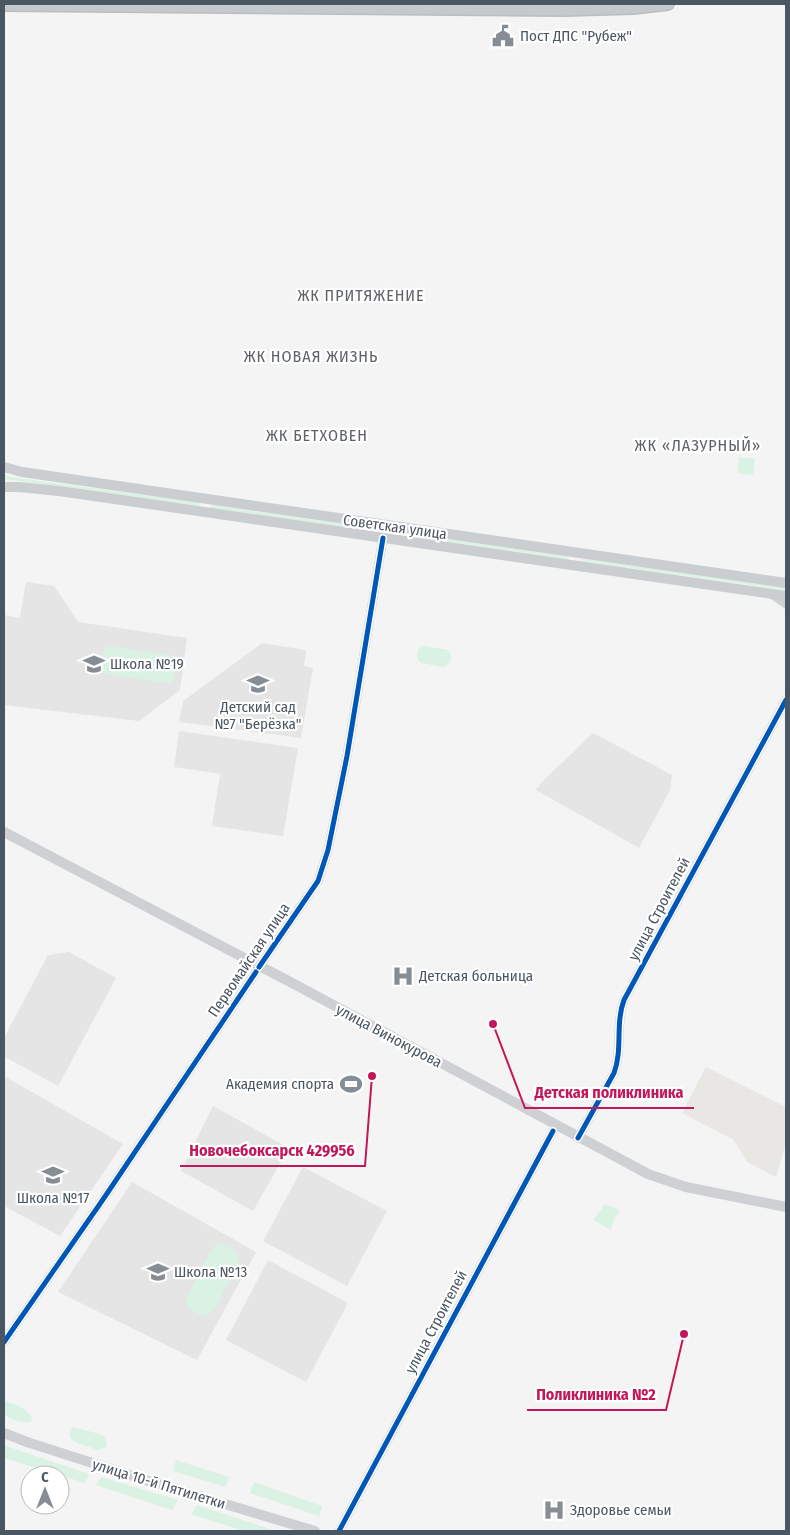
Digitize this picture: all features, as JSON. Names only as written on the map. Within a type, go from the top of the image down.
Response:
[{"type":"highway","points":[[4,6],[503,10],[668,4]]},
{"type":"main road","name":"Советская улица","points":[[4,467],[22,472],[206,500],[786,584]]},
{"type":"main road","name":"Советская улица","points":[[4,487],[58,491],[786,596]]},
{"type":"main road","points":[[204,513],[206,500]]},
{"type":"main road","name":"Первомайская улица","points":[[383,538],[385,526]]},
{"type":"main road","points":[[576,566],[578,554]]},
{"type":"main road","name":"улица Винокурова","points":[[5,837],[577,1140],[658,1178],[686,1187],[774,1208],[786,1213]]},
{"type":"main road","name":"улица Винокурова","points":[[774,1208],[786,1207]]},
{"type":"main road","name":"улица 10-й Пятилетки","points":[[4,1433],[144,1480],[315,1531]]},
{"type":"street","name":"Первомайская улица","points":[[4,1342],[104,1198],[312,890],[323,869],[347,756],[383,538]]},
{"type":"street","points":[[772,594],[786,604]]},
{"type":"street","name":"улица Строителей","points":[[577,1140],[618,1063],[620,1053],[620,1010],[624,1000],[786,700]]},
{"type":"street","name":"улица Строителей","points":[[339,1531],[554,1128]]},
{"type":"shaded area","name":"Школа №19","points":[[26,582],[54,586],[78,622],[187,638],[180,690],[139,721],[4,705],[4,615],[20,618]]},
{"type":"shaded area","name":"Детский сад №7 \"Берёзка\"","points":[[262,643],[306,650],[304,666],[313,668],[301,738],[179,722],[183,701]]},
{"type":"shaded area","points":[[179,731],[298,748],[283,836],[212,826],[220,774],[174,767]]},
{"type":"shaded area","points":[[593,733],[672,775],[670,790],[639,848],[536,790]]},
{"type":"shaded area","points":[[69,952],[116,978],[58,1086],[5,1057],[4,1038],[48,955]]},
{"type":"shaded area","points":[[706,1067],[786,1107],[786,1143],[776,1177],[747,1162],[734,1140],[682,1113]]},
{"type":"shaded area","name":"Школа №17","points":[[4,1076],[123,1144],[60,1236],[4,1206]]},
{"type":"shaded area","points":[[213,1106],[289,1148],[253,1211],[181,1171]]},
{"type":"shaded area","points":[[303,1167],[387,1211],[347,1286],[263,1241]]},
{"type":"shaded area","name":"Школа №13","points":[[132,1182],[256,1252],[197,1360],[58,1292]]},
{"type":"shaded area","points":[[268,1260],[348,1303],[306,1382],[226,1340]]},
{"type":"green space","points":[[739,457],[755,459],[753,475],[737,473]]},
{"type":"green space","points":[[4,476],[200,503],[199,506],[4,479]]},
{"type":"green space","points":[[211,505],[363,527],[362,530],[211,508]]},
{"type":"green space","points":[[415,534],[569,557],[568,559],[415,537]]},
{"type":"green space","points":[[582,559],[786,587],[786,590],[582,561]]},
{"type":"green space","points":[[109,646],[174,656],[177,662],[174,681],[169,683],[105,674],[101,667],[101,659]]},
{"type":"green space","points":[[424,646],[448,650],[451,655],[450,662],[444,667],[421,663],[418,660],[417,653]]},
{"type":"green space","points":[[605,1204],[620,1211],[614,1219],[611,1230],[593,1220]]},
{"type":"green space","points":[[218,1244],[233,1248],[237,1254],[238,1263],[214,1310],[211,1313],[201,1315],[188,1308],[186,1299],[211,1250]]},
{"type":"green space","points":[[4,1401],[26,1410],[32,1421],[22,1422],[14,1420],[4,1414]]},
{"type":"green space","points":[[73,1427],[105,1437],[107,1444],[105,1448],[96,1450],[77,1443],[70,1437]]},
{"type":"green space","points":[[4,1445],[63,1465],[27,1465],[4,1458]]},
{"type":"green space","points":[[176,1460],[229,1477],[226,1487],[173,1471]]},
{"type":"green space","points":[[70,1468],[89,1474],[85,1483],[70,1478]]},
{"type":"green space","points":[[101,1477],[178,1500],[172,1510],[96,1485]]},
{"type":"green space","points":[[254,1482],[322,1506],[319,1516],[250,1493]]},
{"type":"green space","points":[[197,1505],[276,1531],[244,1531],[191,1514]]},
{"type":"cycle path","points":[[259,967],[318,881],[328,850],[347,756],[383,538]]},
{"type":"cycle path","points":[[578,1138],[614,1073],[617,1064],[620,1018],[624,1000],[786,700]]},
{"type":"cycle path","points":[[4,1342],[104,1198],[256,972]]},
{"type":"cycle path","points":[[339,1531],[553,1131]]},
{"type":"place","name":"Пост ДПС \"Рубеж\"","points":[[503,36]]},
{"type":"place","name":"Школа №19","points":[[94,664]]},
{"type":"place","name":"Детский сад №7 \"Берёзка\"","points":[[258,684]]},
{"type":"place","name":"Детская больница","points":[[403,976]]},
{"type":"place","name":"Детская поликлиника","points":[[493,1024]]},
{"type":"place","name":"Новочебоксарск 429956","points":[[372,1076]]},
{"type":"place","name":"Академия спорта","points":[[351,1084]]},
{"type":"place","name":"Школа №17","points":[[53,1175]]},
{"type":"place","name":"Школа №13","points":[[158,1272]]},
{"type":"place","name":"Поликлиника №2","points":[[684,1334]]},
{"type":"place","name":"Здоровье семьи","points":[[554,1510]]},
{"type":"district","name":"ЖК ПРИТЯЖЕНИЕ","points":[[361,295]]},
{"type":"district","name":"ЖК НОВАЯ ЖИЗНЬ","points":[[311,356]]},
{"type":"district","name":"ЖК БЕТХОВЕН","points":[[317,435]]},
{"type":"district","name":"ЖК «ЛАЗУРНЫЙ»","points":[[698,445]]}]
